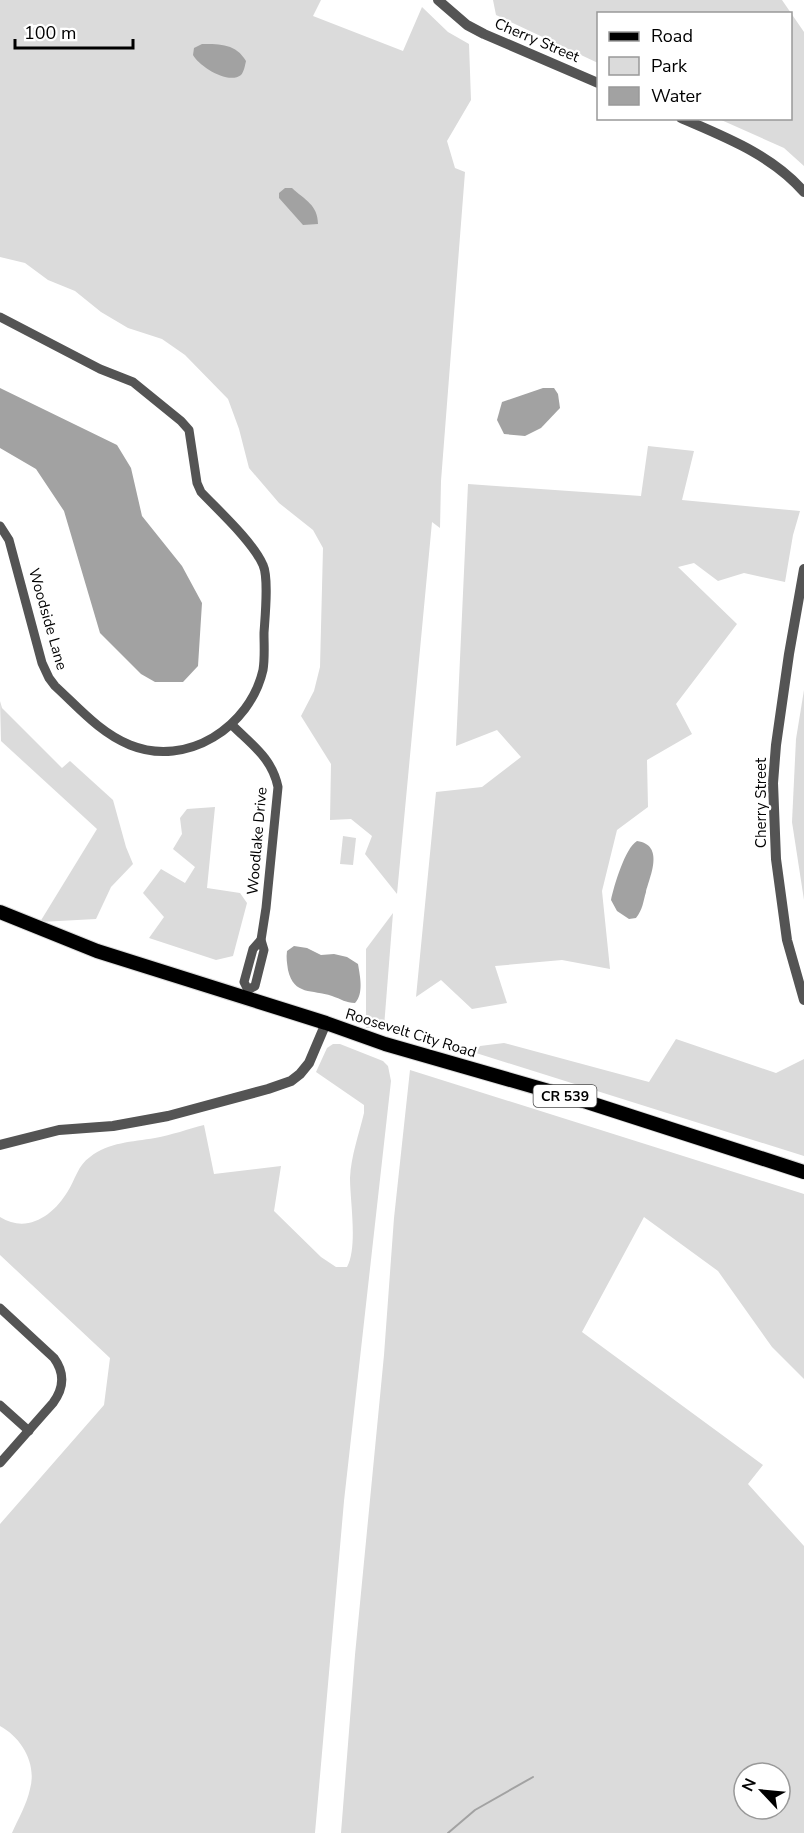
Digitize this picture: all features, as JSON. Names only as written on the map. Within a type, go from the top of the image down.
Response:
[{"type":"main road","name":"CR 539","points":[[0,912],[97,951],[247,994],[326,1023]]},
{"type":"main road","name":"Roosevelt City Road","points":[[326,1023],[385,1044],[587,1102],[804,1172]]},
{"type":"street","name":"Cherry Street","points":[[438,0],[467,25],[484,34],[597,83]]},
{"type":"street","points":[[685,120],[757,154],[776,166],[804,192]]},
{"type":"street","name":"Woodside Lane","points":[[0,317],[100,369],[133,382],[189,430],[196,483],[201,492],[253,549],[264,567],[263,668],[249,705],[223,733],[201,744],[182,749],[156,750],[130,745],[115,738],[96,724],[49,678],[42,663],[9,540],[0,526]]},
{"type":"street","name":"Cherry Street","points":[[804,569],[789,654],[773,783],[776,859],[787,940],[804,1000]]},
{"type":"street","name":"Woodlake Drive","points":[[232,725],[268,760],[274,770],[278,787],[261,940],[264,950],[262,964],[255,986],[247,994]]},
{"type":"street","name":"Roosevelt City Road","points":[[0,1145],[59,1130],[113,1126],[168,1116],[291,1081],[309,1063],[326,1023]]},
{"type":"street","points":[[0,1308],[53,1357],[62,1374],[62,1387],[57,1398],[0,1463]]},
{"type":"street","points":[[0,1405],[29,1431]]},
{"type":"green space","points":[[0,0],[321,0],[313,16],[403,51],[422,7],[448,32],[469,44],[471,100],[447,141],[455,168],[465,172],[441,481],[440,528],[432,522],[397,894],[365,854],[372,836],[351,819],[330,820],[331,764],[301,716],[314,691],[320,667],[323,548],[313,530],[279,503],[249,468],[228,399],[185,355],[162,339],[128,328],[101,312],[75,291],[48,280],[25,263],[0,257]]},
{"type":"green space","points":[[493,0],[782,0],[790,12],[597,12],[597,63],[496,15]]},
{"type":"green space","points":[[792,15],[804,32],[804,166],[784,148],[721,120],[792,120]]},
{"type":"green space","points":[[648,446],[694,451],[682,500],[800,511],[793,535],[785,582],[744,573],[718,581],[694,563],[678,567],[737,624],[676,704],[692,734],[647,760],[648,807],[617,830],[602,891],[610,969],[562,960],[495,966],[507,1003],[472,1009],[441,980],[416,997],[436,792],[482,787],[521,757],[497,730],[456,746],[468,484],[641,496]]},
{"type":"green space","points":[[804,690],[804,900],[792,822],[796,739]]},
{"type":"green space","points":[[0,701],[2,708],[62,768],[70,761],[113,800],[133,864],[111,887],[96,919],[40,922],[97,829],[1,741]]},
{"type":"green space","points":[[215,807],[207,888],[240,893],[247,903],[233,956],[216,960],[149,938],[164,917],[143,893],[161,869],[185,883],[195,867],[173,849],[182,834],[180,818],[187,809]]},
{"type":"green space","points":[[343,836],[356,838],[353,865],[340,864]]},
{"type":"green space","points":[[393,913],[384,1027],[366,1028],[366,949]]},
{"type":"green space","points":[[676,1039],[776,1073],[804,1059],[804,1156],[476,1053],[480,1046],[504,1043],[649,1082]]},
{"type":"green space","points":[[333,1044],[340,1044],[383,1061],[388,1066],[391,1081],[344,1501],[315,1833],[12,1833],[25,1806],[32,1780],[26,1753],[15,1737],[0,1726],[0,1524],[104,1405],[110,1358],[0,1255],[0,1217],[20,1224],[38,1220],[47,1215],[62,1200],[82,1164],[105,1148],[121,1143],[161,1137],[204,1125],[214,1174],[281,1166],[274,1211],[321,1257],[336,1267],[347,1267],[353,1236],[350,1178],[364,1105],[316,1072],[327,1048]]},
{"type":"green space","points":[[410,1070],[804,1194],[804,1379],[772,1347],[718,1271],[644,1217],[582,1332],[763,1465],[748,1484],[804,1546],[804,1833],[341,1833],[355,1655],[384,1355],[394,1218]]},
{"type":"water","points":[[202,44],[222,45],[238,51],[246,61],[242,74],[229,78],[207,69],[193,55],[194,48]]},
{"type":"water","points":[[285,188],[292,188],[310,203],[316,212],[318,224],[303,225],[279,198],[279,193]]},
{"type":"water","points":[[0,388],[117,445],[131,468],[142,516],[182,566],[202,603],[198,666],[183,682],[155,682],[141,674],[100,633],[64,511],[36,469],[0,448]]},
{"type":"water","points":[[543,388],[554,388],[558,394],[560,408],[541,428],[525,436],[504,434],[497,420],[502,402]]},
{"type":"water","points":[[637,841],[651,848],[654,862],[641,908],[636,918],[629,919],[617,911],[611,900],[624,859]]},
{"type":"water","points":[[294,946],[307,948],[321,955],[334,954],[347,957],[358,964],[360,995],[355,1003],[299,988],[288,970],[287,951]]},
{"type":"waterway","points":[[448,1833],[475,1810],[533,1777]]}]
